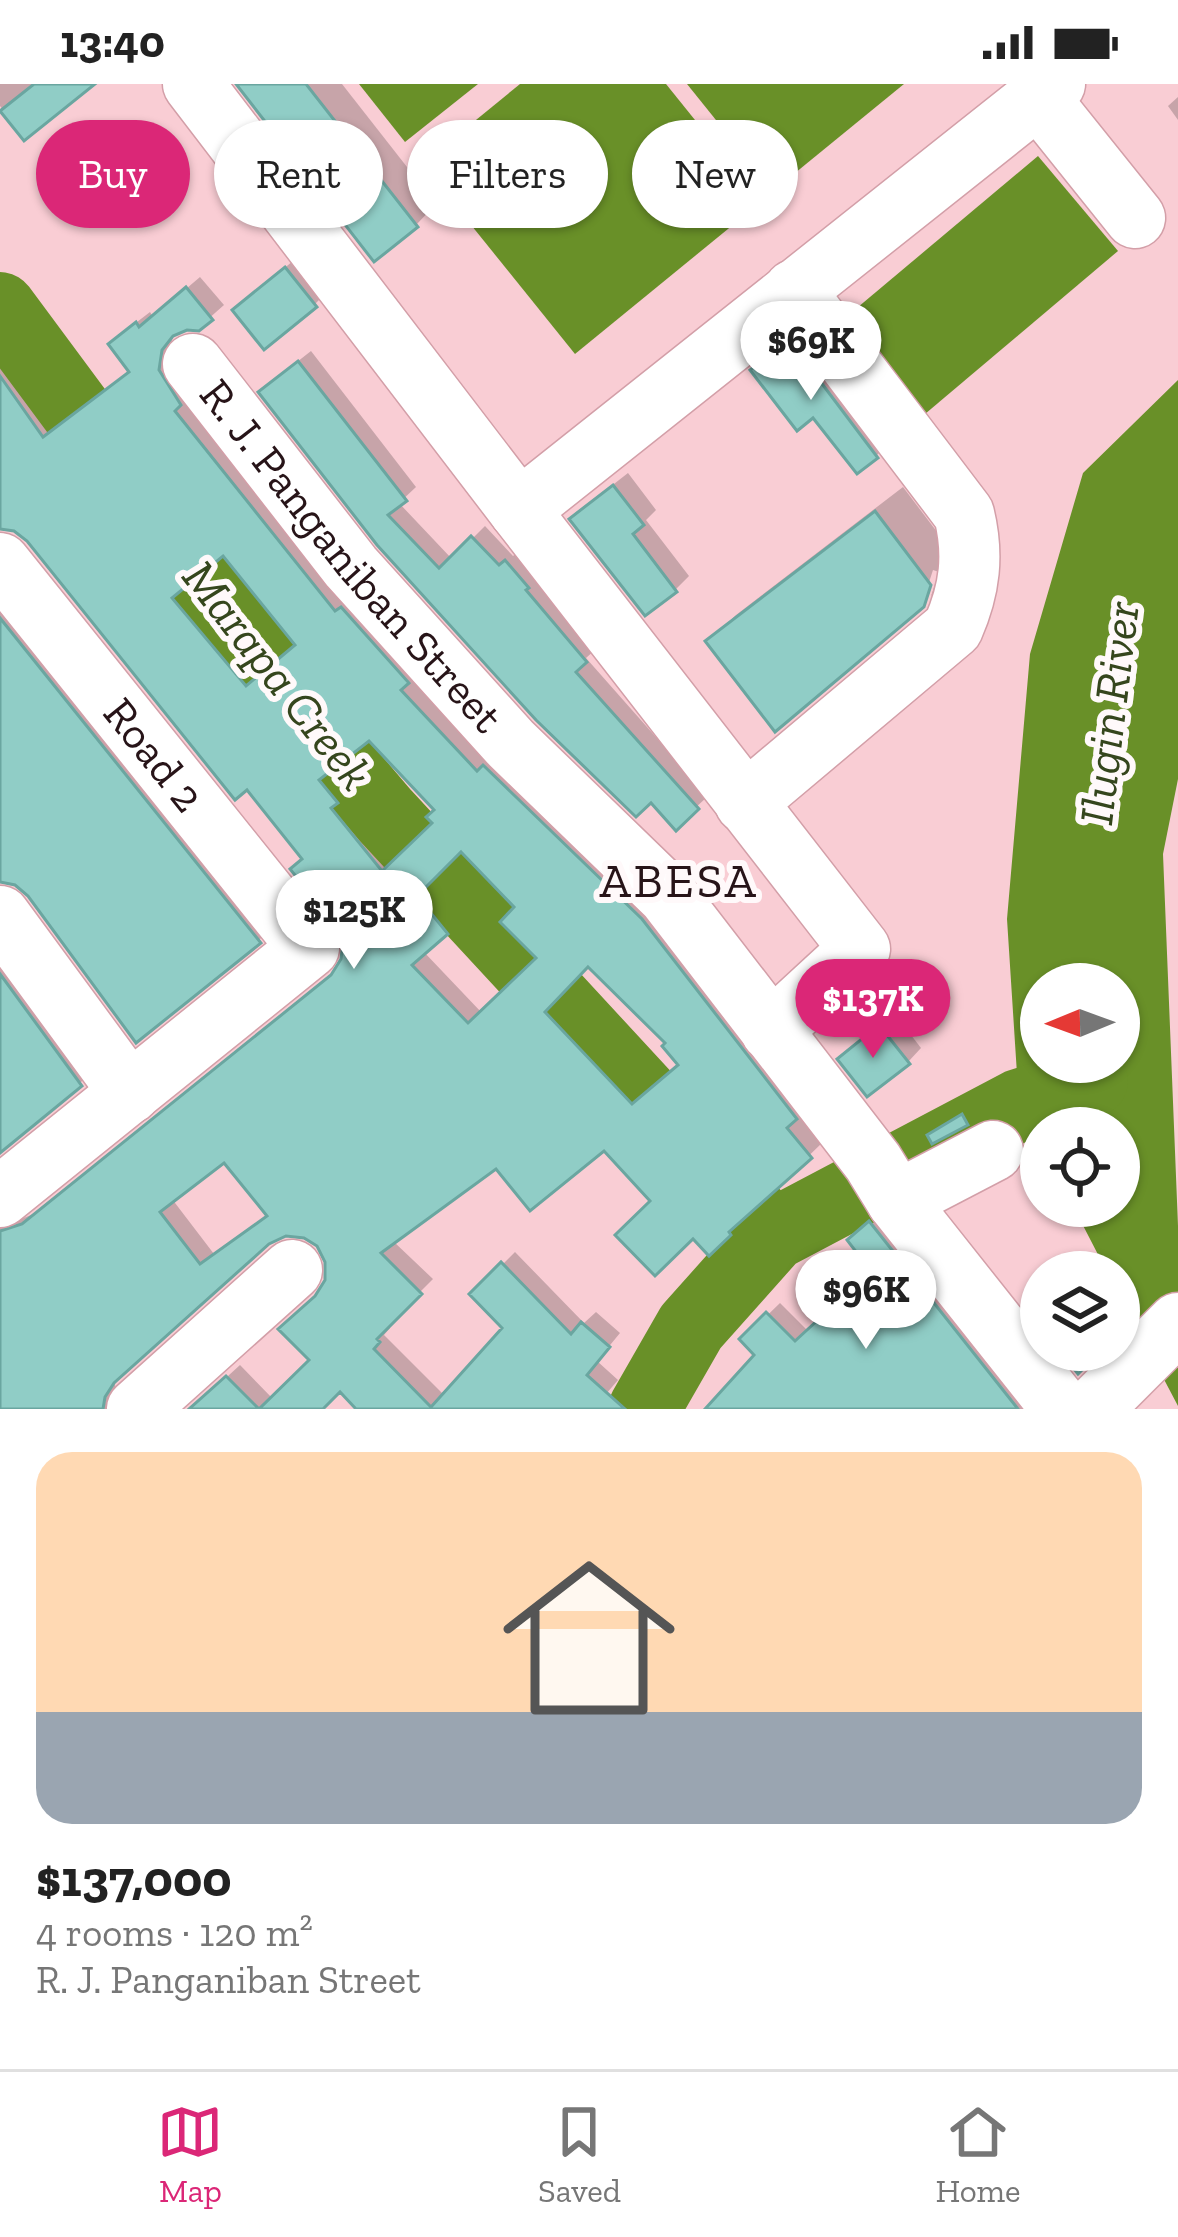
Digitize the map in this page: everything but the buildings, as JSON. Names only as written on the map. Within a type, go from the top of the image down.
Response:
[{"type":"street","points":[[194,84],[860,950],[771,1031]]},
{"type":"street","points":[[519,511],[1047,90],[1135,218]]},
{"type":"street","points":[[745,802],[953,628],[969,580],[971,558],[964,514],[794,290]]},
{"type":"street","name":"R. J. Panganiban Street","points":[[193,364],[351,567],[511,744],[668,896],[888,1185],[1088,1402]]},
{"type":"street","name":"Road 2","points":[[0,563],[309,948],[130,1093]]},
{"type":"street","points":[[0,916],[130,1093],[0,1197]]},
{"type":"street","points":[[888,1185],[993,1151]]},
{"type":"street","points":[[137,1409],[292,1270]]},
{"type":"street","points":[[1088,1402],[1178,1323]]},
{"type":"water","points":[[359,84],[478,84],[433,120],[407,120],[405,142]]},
{"type":"water","points":[[520,84],[666,84],[695,120],[632,120],[632,228],[729,228],[575,354],[474,228],[608,228],[608,120],[476,120]]},
{"type":"water","points":[[687,84],[904,84],[798,171],[798,120],[716,120]]},
{"type":"water","points":[[1038,156],[1118,251],[925,414],[845,318]]},
{"type":"water","name":"Ilugin River","points":[[1178,380],[1178,779],[1163,854],[1178,1226],[1178,1406],[1140,1334],[1140,1251],[1096,1251],[1084,1227],[1140,1227],[1140,1107],[1019,1105],[1007,919],[1030,654],[1083,473]]},
{"type":"waterway","name":"Marapa Creek","points":[[0,308],[315,733],[773,1235]]},
{"type":"waterway","points":[[644,1409],[691,1327],[773,1235],[1019,1105],[1086,1083]]},
{"type":"district","name":"ABESA","points":[[679,880]]}]
